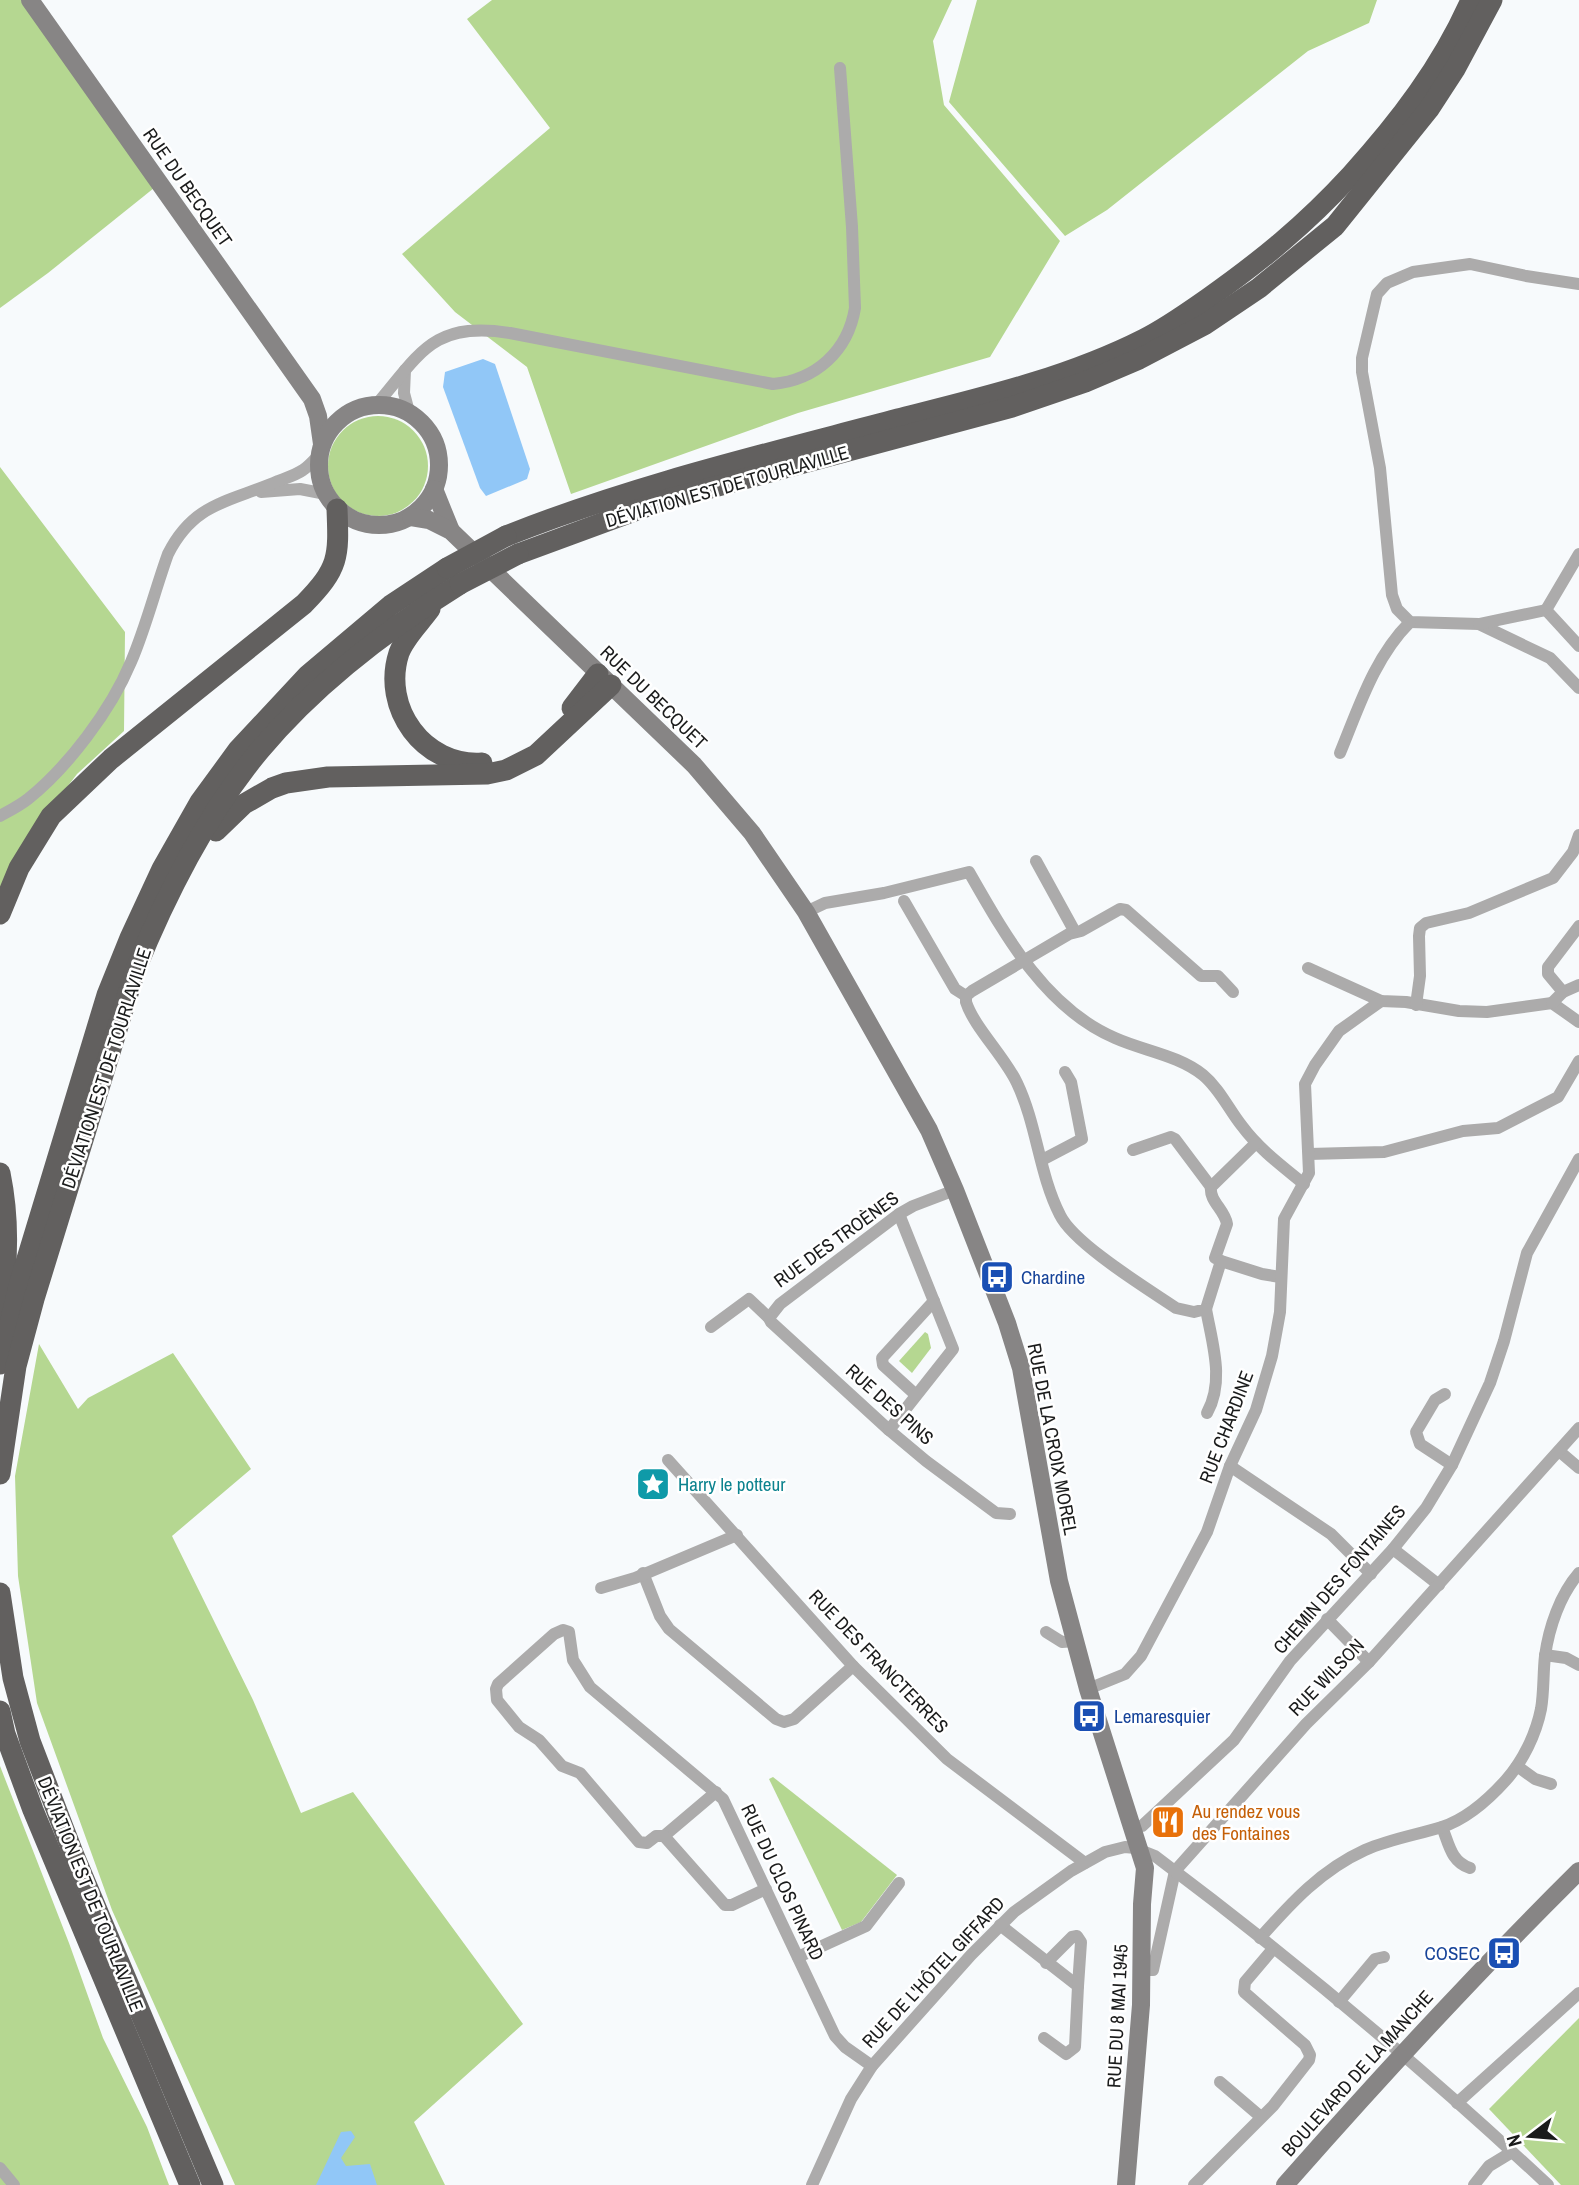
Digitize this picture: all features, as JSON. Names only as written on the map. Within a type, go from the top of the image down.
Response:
[{"type":"highway","name":"DÉVIATION EST DE TOURLAVILLE","points":[[0,1364],[20,1282],[107,995],[130,938],[162,869],[200,802],[238,750],[308,675],[391,605],[512,545],[553,517],[656,483],[1000,393],[1090,363],[1146,339],[1250,269],[1314,215],[1384,139],[1412,102],[1438,63],[1471,0]]},
{"type":"highway","name":"DÉVIATION EST DE TOURLAVILLE","points":[[512,545],[662,500],[1012,407],[1107,372],[1204,325],[1259,288],[1335,226],[1429,109],[1455,69],[1492,0]]},
{"type":"highway","points":[[0,914],[19,868],[51,816],[111,759],[304,604],[320,587],[338,551],[331,502]]},
{"type":"highway","name":"DÉVIATION EST DE TOURLAVILLE","points":[[0,1474],[16,1366],[42,1273],[131,982],[153,926],[179,872],[212,818],[260,750],[294,713],[357,654],[440,596],[453,576]]},
{"type":"highway","points":[[440,596],[408,637],[400,653],[395,688],[398,705],[408,727],[424,745],[472,764],[511,759],[540,741],[573,706],[605,679]]},
{"type":"highway","points":[[179,872],[232,813],[272,788],[300,780],[328,777],[487,774],[506,771],[536,755],[605,679]]},
{"type":"highway","points":[[0,1173],[6,1254],[0,1310]]},
{"type":"highway","name":"DÉVIATION EST DE TOURLAVILLE","points":[[0,1593],[13,1678],[39,1765],[73,1853],[213,2185]]},
{"type":"highway","name":"DÉVIATION EST DE TOURLAVILLE","points":[[0,1711],[5,1734],[37,1821],[190,2185]]},
{"type":"main road","name":"RUE DU BECQUET","points":[[30,0],[312,399],[318,416],[320,449]]},
{"type":"main road","points":[[312,399],[347,414]]},
{"type":"main road","points":[[377,404],[394,406],[409,412],[431,434],[437,448],[439,464],[434,489],[423,506],[411,517],[396,523],[381,526],[350,519],[331,502],[319,477],[320,449],[333,425],[361,407],[377,404]]},
{"type":"main road","name":"RUE DU BECQUET","points":[[434,489],[452,531]]},
{"type":"main road","name":"RUE DU BECQUET","points":[[411,517],[429,520],[452,531],[694,765],[752,833],[806,912]]},
{"type":"main road","name":"RUE DE LA CROIX MOREL","points":[[806,912],[929,1130],[1007,1323],[1021,1368],[1054,1557],[1075,1641],[1140,1849]]},
{"type":"main road","name":"RUE DU 8 MAI 1945","points":[[1126,2185],[1142,1970],[1145,1868],[1140,1849]]},
{"type":"main road","name":"BOULEVARD DE LA MANCHE","points":[[1285,2185],[1401,2053],[1579,1871]]},
{"type":"street","points":[[377,404],[419,352],[461,331],[489,330],[774,384],[787,383],[815,372],[842,343],[853,321],[855,301],[840,68]]},
{"type":"street","points":[[1579,284],[1470,264],[1413,272],[1387,283],[1377,294],[1362,358],[1362,372],[1380,468],[1392,595],[1397,609],[1409,622],[1479,624],[1546,610],[1579,554]]},
{"type":"street","points":[[405,370],[404,393],[409,412]]},
{"type":"street","points":[[0,816],[27,800],[52,776],[77,749],[106,707],[131,662],[154,593],[176,539],[200,513],[217,503],[254,492],[303,470],[320,449]]},
{"type":"street","points":[[254,492],[300,489],[331,502]]},
{"type":"street","points":[[1546,610],[1579,646]]},
{"type":"street","points":[[1340,753],[1375,669],[1397,635],[1409,622]]},
{"type":"street","points":[[1479,624],[1550,658],[1579,688]]},
{"type":"street","points":[[1416,1005],[1420,976],[1420,928],[1426,922],[1469,913],[1553,878],[1573,852],[1579,835]]},
{"type":"street","points":[[1037,861],[1075,932]]},
{"type":"street","points":[[806,912],[825,903],[893,892],[969,872],[1023,960],[1059,1001],[1113,1038],[1172,1059],[1200,1073],[1214,1086],[1256,1143],[1304,1184]]},
{"type":"street","points":[[904,901],[955,989],[966,996]]},
{"type":"street","points":[[966,996],[1023,960],[1120,909],[1126,910],[1201,976],[1218,976],[1233,992]]},
{"type":"street","points":[[1563,992],[1548,974],[1548,967],[1579,926]]},
{"type":"street","points":[[1308,968],[1381,1001],[1487,1012],[1552,1003],[1563,992],[1579,985]]},
{"type":"street","points":[[966,996],[967,1007],[1020,1087],[1060,1217],[1081,1240],[1176,1308],[1194,1312],[1206,1309]]},
{"type":"street","name":"RUE CHARDINE","points":[[1088,1689],[1125,1674],[1142,1656],[1207,1532],[1230,1466],[1256,1409],[1269,1368],[1280,1312],[1284,1219],[1309,1172],[1305,1084],[1339,1031],[1381,1001]]},
{"type":"street","points":[[1552,1003],[1579,1022]]},
{"type":"street","points":[[1309,1154],[1384,1153],[1463,1131],[1499,1128],[1558,1097],[1579,1062]]},
{"type":"street","points":[[1042,1160],[1082,1139],[1071,1082],[1065,1072]]},
{"type":"street","points":[[1133,1150],[1171,1137],[1175,1139],[1211,1187],[1212,1196],[1227,1219],[1215,1258],[1262,1274],[1280,1277]]},
{"type":"street","points":[[1211,1187],[1256,1143]]},
{"type":"street","name":"CHEMIN DES FONTAINES","points":[[1133,1828],[1142,1826],[1234,1740],[1290,1661],[1394,1549],[1426,1508],[1452,1465],[1490,1383],[1527,1253],[1579,1159]]},
{"type":"street","name":"RUE DES TROÈNES","points":[[769,1318],[780,1304],[898,1214],[955,1190]]},
{"type":"street","points":[[889,1430],[953,1349],[898,1214]]},
{"type":"street","points":[[1207,1413],[1213,1402],[1217,1378],[1206,1309],[1222,1261]]},
{"type":"street","name":"RUE DES PINS","points":[[711,1327],[750,1299],[889,1430],[926,1461],[996,1513],[1010,1514]]},
{"type":"street","points":[[916,1395],[883,1364],[882,1358],[934,1301]]},
{"type":"street","points":[[1445,1394],[1435,1401],[1416,1432],[1420,1444],[1452,1465]]},
{"type":"street","name":"RUE WILSON","points":[[1142,1970],[1153,1970],[1175,1871],[1306,1724],[1439,1585],[1579,1428]]},
{"type":"street","points":[[1559,1451],[1579,1468]]},
{"type":"street","name":"RUE DES FRANCTERRES","points":[[668,1460],[853,1666],[947,1759],[1085,1863]]},
{"type":"street","points":[[1230,1466],[1331,1535],[1371,1574]]},
{"type":"street","points":[[601,1588],[635,1578],[737,1535]]},
{"type":"street","points":[[1394,1549],[1439,1585]]},
{"type":"street","points":[[643,1573],[660,1616],[669,1629],[776,1719],[784,1722],[794,1719],[853,1666]]},
{"type":"street","points":[[1259,1938],[1301,1892],[1350,1857],[1385,1842],[1455,1821],[1496,1791],[1517,1766],[1534,1733],[1541,1707],[1545,1654],[1556,1613],[1579,1573]]},
{"type":"street","points":[[1327,1619],[1369,1661]]},
{"type":"street","name":"RUE DU CLOS PINARD","points":[[664,1836],[656,1836],[645,1844],[639,1842],[580,1773],[562,1766],[539,1740],[519,1727],[497,1700],[496,1689],[503,1679],[560,1630],[569,1632],[573,1660],[590,1687],[723,1799],[835,2036],[845,2047],[872,2066]]},
{"type":"street","points":[[1046,1632],[1062,1642],[1075,1641]]},
{"type":"street","points":[[1545,1654],[1566,1658],[1579,1665]]},
{"type":"street","points":[[1517,1766],[1535,1779],[1551,1784]]},
{"type":"street","points":[[716,1792],[664,1836],[725,1905],[732,1905],[766,1889]]},
{"type":"street","points":[[1443,1826],[1455,1859],[1460,1865],[1470,1868]]},
{"type":"street","name":"RUE DE L'HÔTEL GIFFARD","points":[[813,2185],[850,2099],[872,2066],[1000,1925],[1028,1901],[1085,1863],[1115,1849],[1140,1849]]},
{"type":"street","points":[[1140,1849],[1175,1871],[1401,2053],[1548,2185]]},
{"type":"street","points":[[798,1957],[866,1926],[899,1883]]},
{"type":"street","points":[[1000,1925],[1078,1986]]},
{"type":"street","points":[[1044,2038],[1066,2054],[1075,2047],[1081,1942],[1077,1936],[1072,1937],[1046,1962]]},
{"type":"street","points":[[1194,2185],[1261,2117],[1305,2066],[1310,2055],[1305,2045],[1244,1992],[1245,1982],[1273,1949]]},
{"type":"street","points":[[1339,2002],[1375,1959],[1384,1957]]},
{"type":"street","points":[[1457,2103],[1579,1993]]},
{"type":"street","points":[[1220,2082],[1261,2117]]},
{"type":"street","points":[[1474,2185],[1489,2166],[1513,2152]]},
{"type":"street","points":[[0,2168],[14,2185]]},
{"type":"green space","points":[[0,0],[30,0],[159,184],[0,308]]},
{"type":"green space","points":[[492,0],[952,0],[933,41],[944,105],[1060,241],[990,357],[798,413],[571,494],[527,367],[455,312],[402,254],[550,128],[467,19]]},
{"type":"green space","points":[[977,0],[1377,0],[1369,23],[1308,51],[1107,210],[1065,236],[949,102]]},
{"type":"green space","points":[[378,416],[406,424],[420,438],[428,466],[420,494],[406,508],[378,516],[350,508],[336,494],[328,466],[336,438],[350,424]]},
{"type":"green space","points":[[0,467],[125,632],[124,731],[77,774],[19,850],[0,893]]},
{"type":"green space","points":[[925,1332],[928,1334],[931,1348],[912,1373],[899,1361]]},
{"type":"green space","points":[[39,1344],[78,1409],[88,1398],[173,1353],[251,1469],[172,1536],[253,1700],[301,1813],[353,1792],[523,2024],[414,2122],[445,2185],[235,2185],[112,1910],[37,1703],[18,1576],[15,1476]]},
{"type":"green space","points":[[0,1766],[103,2038],[147,2127],[169,2185],[0,2185]]},
{"type":"green space","points":[[773,1777],[897,1875],[861,1922],[842,1930],[769,1779]]},
{"type":"green space","points":[[1579,2018],[1579,2185],[1561,2185],[1489,2109]]},
{"type":"water","points":[[483,359],[495,364],[530,469],[527,479],[486,496],[480,488],[443,387],[445,372]]},
{"type":"water","points":[[351,2131],[355,2137],[341,2158],[346,2166],[370,2164],[377,2185],[316,2185],[341,2132]]},
{"type":"place","name":"Chardine","points":[[997,1277]]},
{"type":"place","name":"Harry le potteur","points":[[653,1484]]},
{"type":"place","name":"Lemaresquier","points":[[1089,1716]]},
{"type":"place","name":"Au rendez vous des Fontaines","points":[[1168,1822]]},
{"type":"place","name":"COSEC","points":[[1504,1953]]}]
